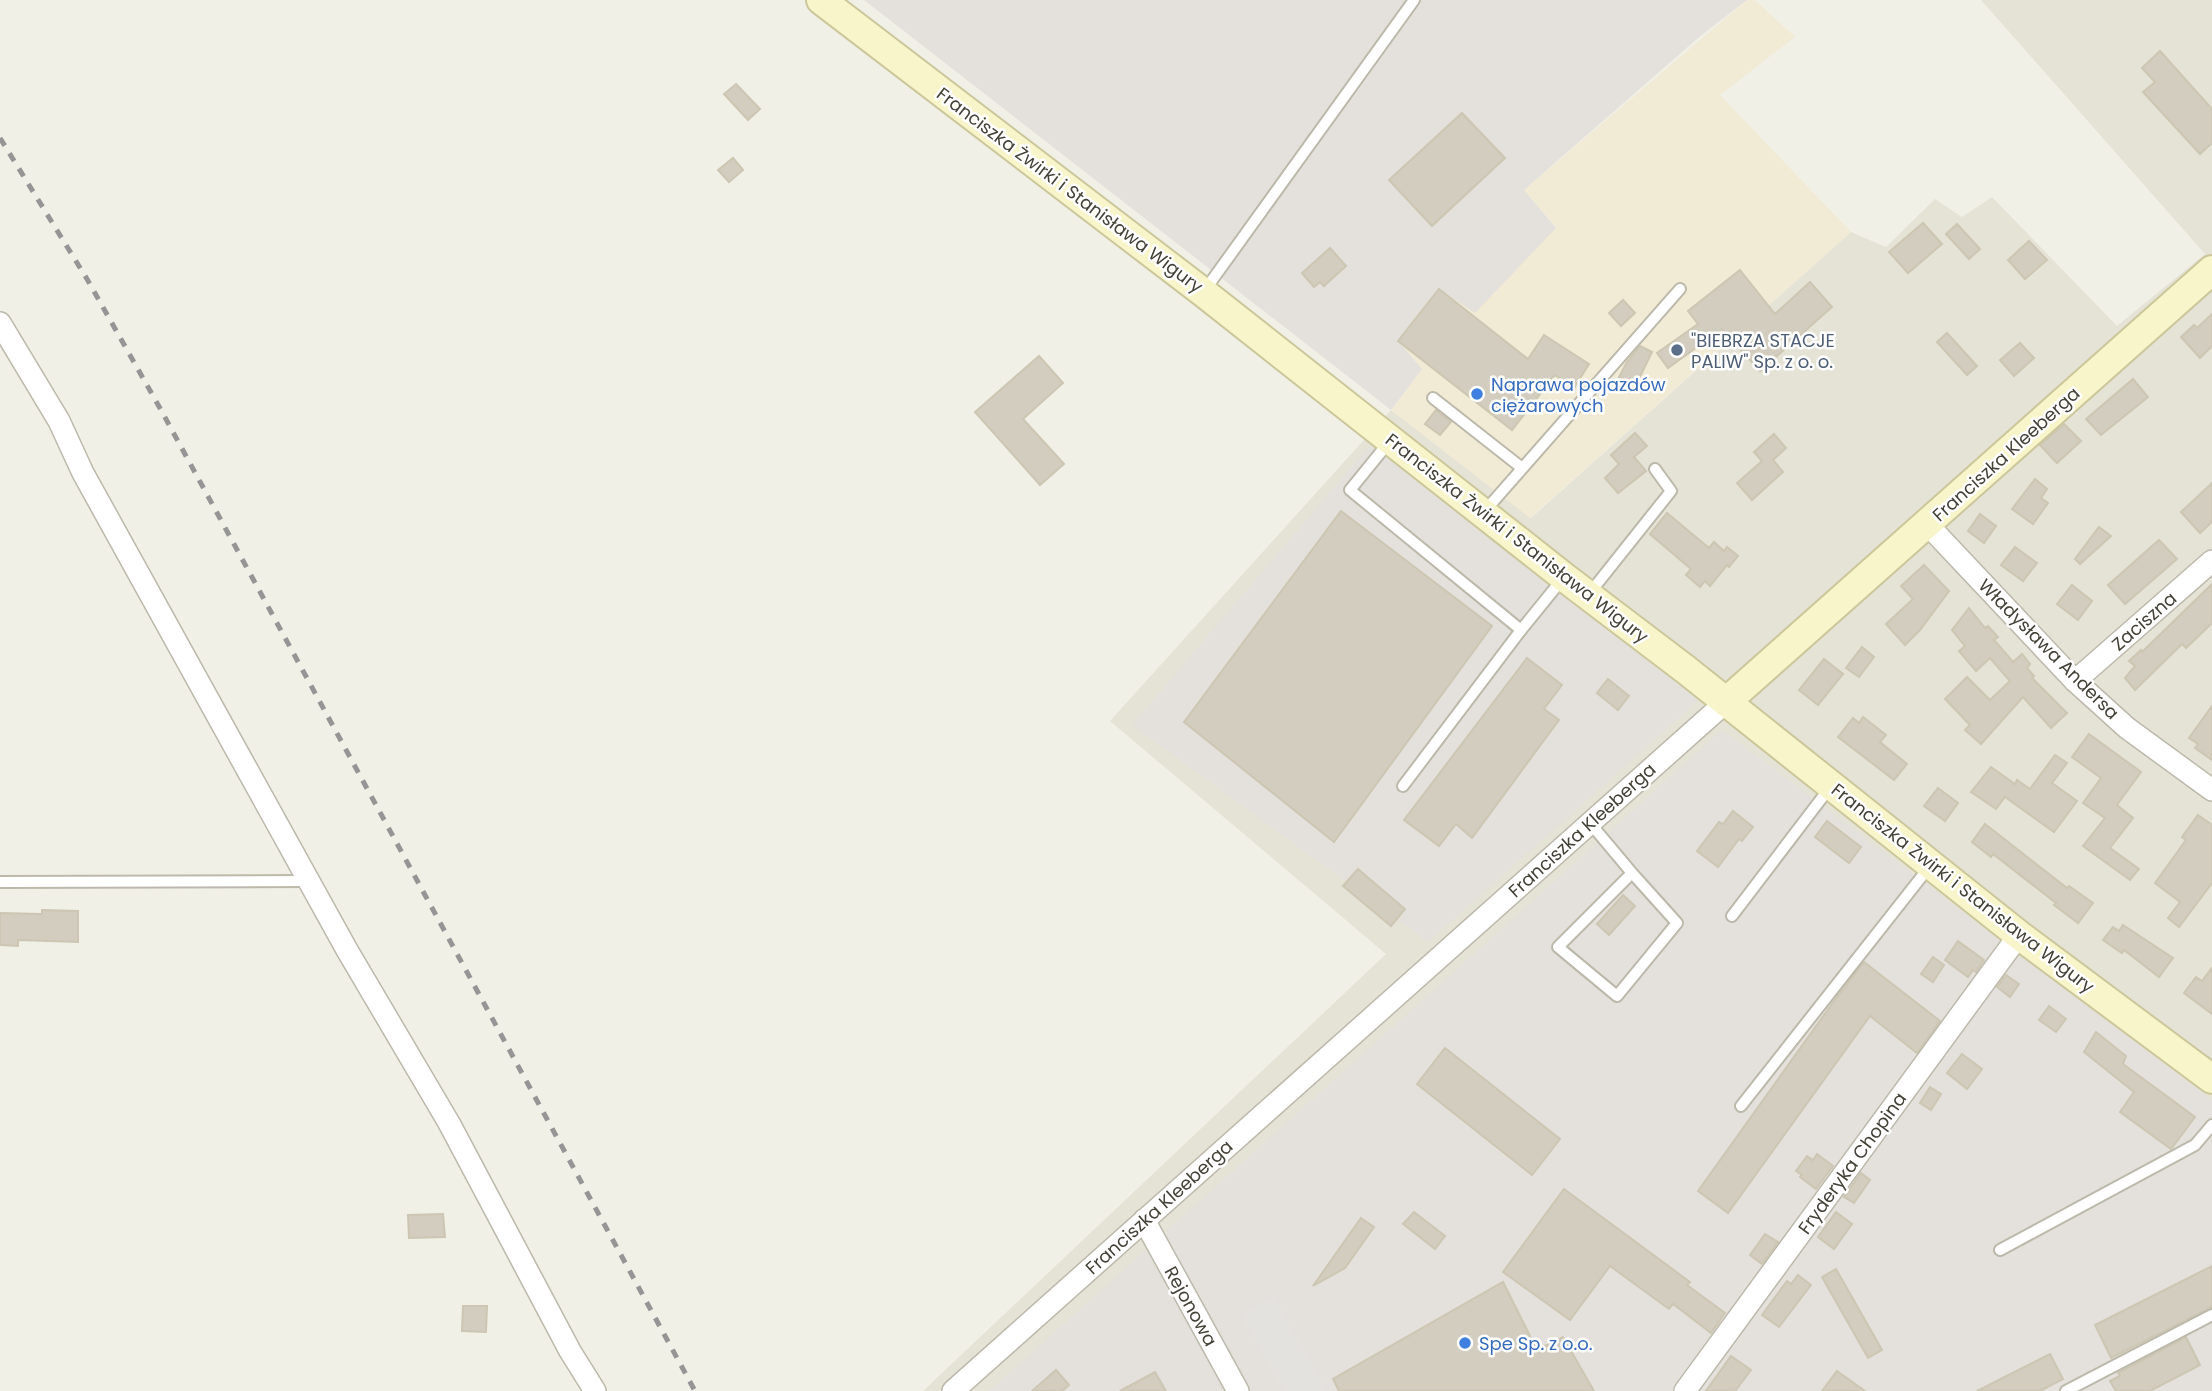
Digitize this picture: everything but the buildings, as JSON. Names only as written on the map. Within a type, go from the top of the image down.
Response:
[{"type":"street","name":"Franciszka Żwirki i Stanisława Wigury","points":[[821,0],[1204,293],[1726,702],[2019,936],[2212,1079]]},
{"type":"street","name":"Franciszka Kleeberga","points":[[953,1391],[2212,270]]},
{"type":"street","points":[[0,323],[59,421],[83,472],[309,881],[449,1123],[570,1352],[595,1391]]},
{"type":"street","name":"Władysława Andersa","points":[[1927,524],[2075,681],[2127,728],[2212,790]]},
{"type":"street","name":"Zaciszna","points":[[2075,681],[2212,561]]},
{"type":"street","name":"Fryderyka Chopina","points":[[1685,1391],[2019,936]]},
{"type":"street","name":"Rejonowa","points":[[1144,1220],[1238,1391]]},
{"type":"lane","points":[[1204,293],[1414,0]]},
{"type":"lane","points":[[1483,513],[1679,289]]},
{"type":"lane","points":[[1433,398],[1522,468]]},
{"type":"lane","points":[[1391,440],[1350,490],[1521,630]]},
{"type":"lane","points":[[1589,595],[1671,491],[1655,469]]},
{"type":"lane","points":[[1403,786],[1564,577]]},
{"type":"lane","points":[[1732,916],[1831,786]]},
{"type":"lane","points":[[1590,823],[1677,923],[1617,996],[1558,947],[1632,873]]},
{"type":"lane","points":[[1741,1106],[1931,865]]},
{"type":"lane","points":[[0,881],[309,881]]},
{"type":"lane","points":[[2000,1250],[2195,1145],[2212,1125]]},
{"type":"lane","points":[[2066,1391],[2212,1315]]},
{"type":"shaded area","points":[[864,0],[1747,0],[1698,38],[1524,190],[1556,228],[1475,313],[1440,290],[1398,341],[1422,369],[1391,410]]},
{"type":"shaded area","points":[[1747,0],[1755,0],[1795,37],[1720,95],[1851,232],[1530,518],[1391,410],[1422,369],[1398,341],[1439,289],[1556,227],[1524,190]]},
{"type":"shaded area","points":[[1981,0],[2212,0],[2212,1391],[923,1391],[1386,954],[1110,721],[1391,410],[1531,518],[1851,232],[1886,247],[1935,199],[1962,217],[1992,197],[2117,326],[2205,254]]},
{"type":"shaded area","points":[[1370,445],[1699,700],[1428,942],[1132,725]]},
{"type":"shaded area","points":[[1722,730],[2212,1100],[2212,1391],[989,1391]]},
{"type":"shaded area","points":[[1274,1296],[1327,1391],[1284,1391],[1241,1315]]},
{"type":"railway","points":[[0,138],[87,279],[161,410],[695,1391]]},
{"type":"place","name":"\"BIEBRZA STACJE PALIW\" Sp. z o. o.","points":[[1677,350]]},
{"type":"place","name":"Naprawa pojazdów ciężarowych","points":[[1477,394]]},
{"type":"place","name":"Spe Sp. z o.o.","points":[[1465,1343]]}]
